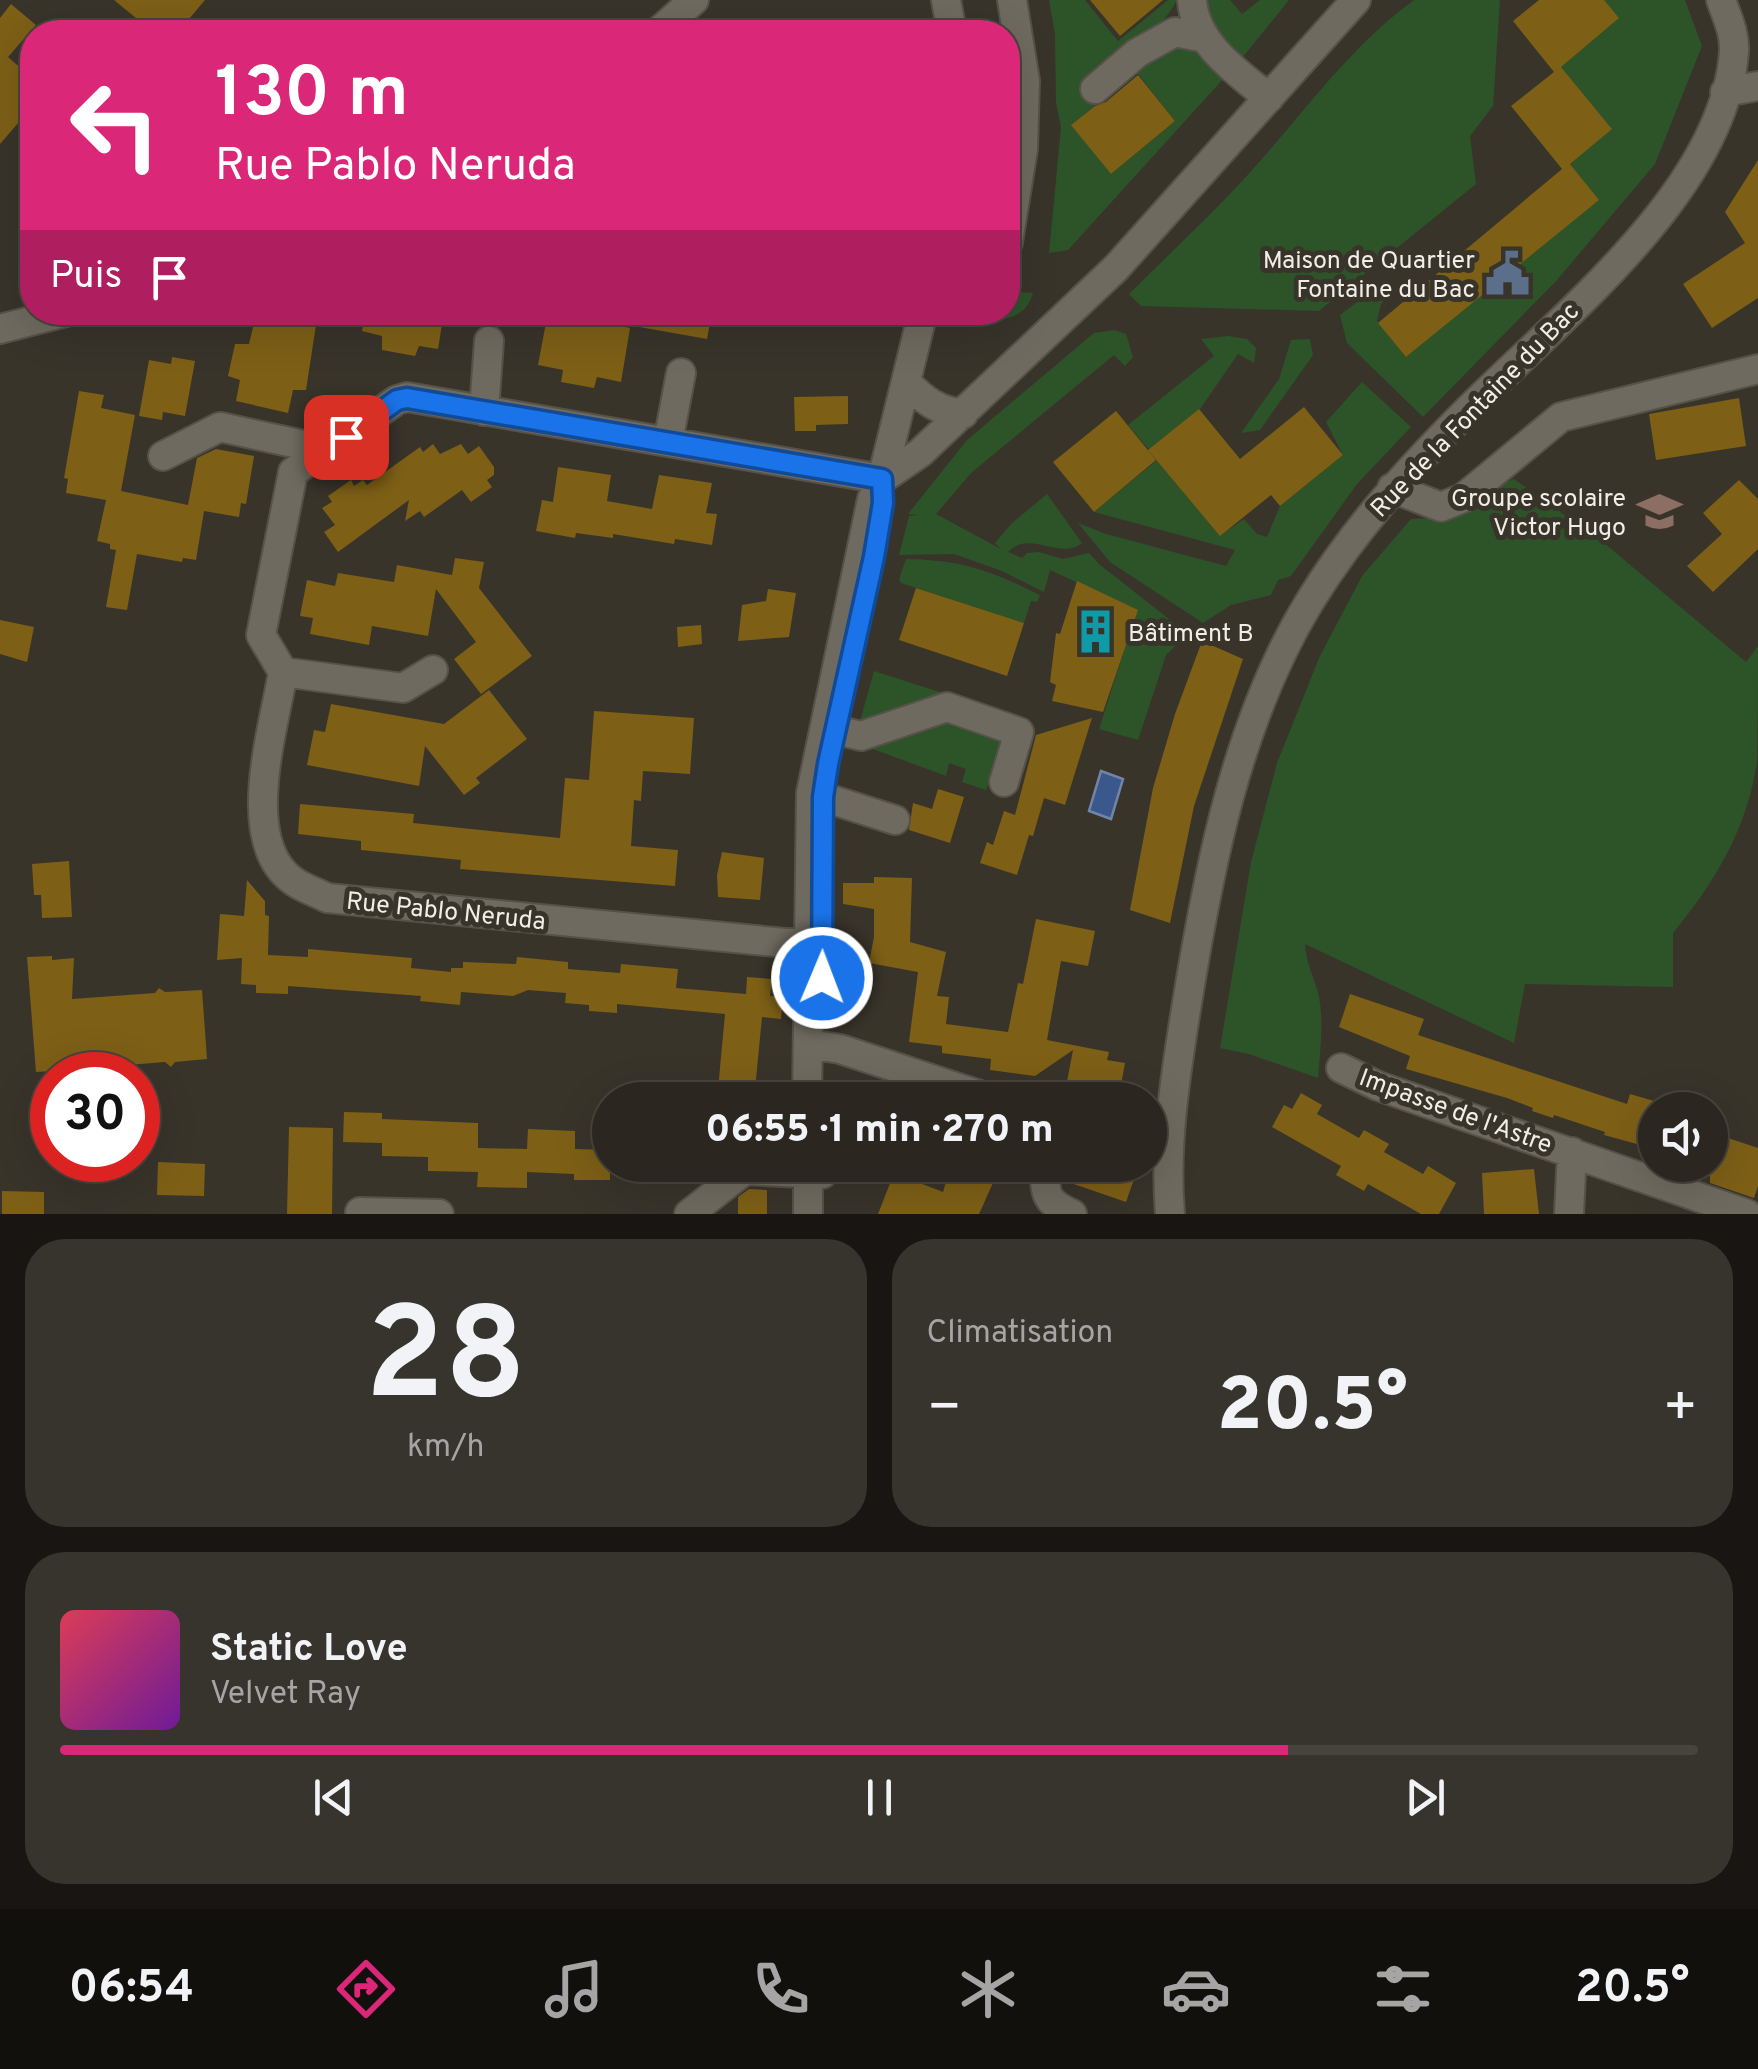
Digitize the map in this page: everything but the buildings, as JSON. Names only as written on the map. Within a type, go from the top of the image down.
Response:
[{"type":"street","points":[[672,20],[694,0]]},
{"type":"street","points":[[1192,0],[1193,20],[1223,60],[1269,98]]},
{"type":"street","points":[[434,670],[403,688],[283,672],[261,634],[293,472],[397,400],[407,398],[882,479],[920,453],[1116,268],[1356,0]]},
{"type":"street","name":"Rue de la Fontaine du Bac","points":[[1170,1214],[1167,1180],[1177,1062],[1202,910],[1252,722],[1280,658],[1309,602],[1350,540],[1392,488],[1644,234],[1689,176],[1726,92],[1734,53],[1722,0]]},
{"type":"street","points":[[1095,89],[1138,53],[1175,32],[1206,38]]},
{"type":"street","points":[[1020,50],[1025,81],[1020,173]]},
{"type":"street","points":[[1726,92],[1758,86]]},
{"type":"street","points":[[822,1082],[811,793],[871,500],[882,479],[920,325]]},
{"type":"street","points":[[484,410],[489,341]]},
{"type":"street","points":[[1392,488],[1441,507],[1463,498],[1560,417],[1758,369]]},
{"type":"street","points":[[668,442],[680,373]]},
{"type":"street","points":[[907,383],[942,412],[963,414]]},
{"type":"street","points":[[162,456],[220,427],[326,450]]},
{"type":"street","points":[[808,1082],[823,797],[874,557],[883,503],[882,479]]},
{"type":"street","name":"Rue Pablo Neruda","points":[[283,672],[260,809],[270,850],[290,880],[328,898],[815,943]]},
{"type":"street","points":[[836,730],[861,736],[947,707],[1019,732],[1004,782]]},
{"type":"street","points":[[823,797],[895,820]]},
{"type":"street","points":[[821,1046],[940,1082]]},
{"type":"street","name":"Impasse de l'Astre","points":[[1341,1068],[1378,1086],[1747,1214]]},
{"type":"street","name":"Impasse de l'Astre","points":[[1570,1214],[1572,1152]]},
{"type":"street","points":[[689,1214],[730,1182]]},
{"type":"street","points":[[808,1214],[813,1182]]},
{"type":"street","points":[[817,1182],[822,1214]]},
{"type":"street","points":[[1045,1182],[1045,1194],[1055,1206],[1072,1214]]},
{"type":"street","points":[[360,1212],[439,1214]]},
{"type":"green space","points":[[1049,0],[1085,0],[1118,41],[1168,0],[1177,0],[1147,38],[1085,92],[1096,105],[1072,124],[1111,174],[1175,121],[1135,70],[1163,42],[1197,48],[1224,78],[1068,250],[1049,253],[1061,127]]},
{"type":"green space","points":[[1200,0],[1230,0],[1242,14],[1260,0],[1289,0],[1242,58],[1220,42]]},
{"type":"green space","points":[[1414,0],[1500,0],[1493,106],[1470,136],[1476,184],[1319,311],[1141,306],[1129,294],[1244,179],[1367,40]]},
{"type":"green space","points":[[1604,0],[1685,0],[1702,46],[1655,164],[1557,280],[1423,417],[1347,343],[1340,315],[1377,287],[1386,299],[1377,321],[1406,357],[1598,200],[1570,164],[1611,128],[1561,67]]},
{"type":"green space","points":[[1020,292],[1033,293],[1029,302],[1020,312]]},
{"type":"green space","points":[[1114,330],[1126,334],[1133,357],[1125,366],[1114,355],[971,473],[936,514],[1001,549],[995,543],[1047,494],[1082,543],[1064,549],[1026,543],[1008,552],[1022,558],[1027,553],[1039,552],[1063,559],[1089,553],[1188,634],[1166,655],[1138,740],[1099,729],[1137,610],[1050,570],[1044,592],[1002,571],[954,554],[899,555],[909,516],[918,515],[908,514],[967,440],[1094,333]]},
{"type":"green space","points":[[1201,339],[1247,339],[1256,348],[1254,363],[1238,354],[1200,409],[1149,450],[1128,425],[1214,356]]},
{"type":"green space","points":[[1310,339],[1313,355],[1260,430],[1241,433],[1279,379],[1291,340]]},
{"type":"green space","points":[[1362,382],[1411,427],[1357,484],[1291,576],[1278,580],[1271,595],[1231,605],[1203,623],[1110,562],[1078,523],[1226,566],[1235,550],[1094,512],[1157,460],[1222,534],[1244,519],[1257,534],[1267,537],[1280,506],[1343,455],[1326,422]]},
{"type":"green space","points":[[1514,479],[1604,543],[1746,662],[1758,646],[1757,762],[1752,786],[1727,854],[1673,933],[1673,987],[1525,984],[1514,1043],[1305,944],[1320,1007],[1318,1078],[1220,1048],[1251,862],[1277,763],[1319,658],[1362,576],[1411,519],[1468,513]]},
{"type":"green space","points":[[906,559],[975,568],[1040,595],[1037,602],[1031,601],[1024,623],[901,583]]},
{"type":"green space","points":[[874,671],[955,697],[895,710],[871,727],[860,721]]},
{"type":"green space","points":[[947,716],[1004,737],[986,790],[962,782],[966,769],[949,763],[946,776],[862,745]]},
{"type":"water","points":[[1101,771],[1123,779],[1111,819],[1089,811]]},
{"type":"place","name":"Maison de Quartier Fontaine du Bac","points":[[1508,273]]},
{"type":"place","name":"Groupe scolaire Victor Hugo","points":[[1659,511]]},
{"type":"place","name":"Bâtiment B","points":[[1095,632]]},
{"type":"route","points":[[346,437],[397,400],[407,398],[882,479],[883,503],[874,557],[823,797],[822,978]]}]
